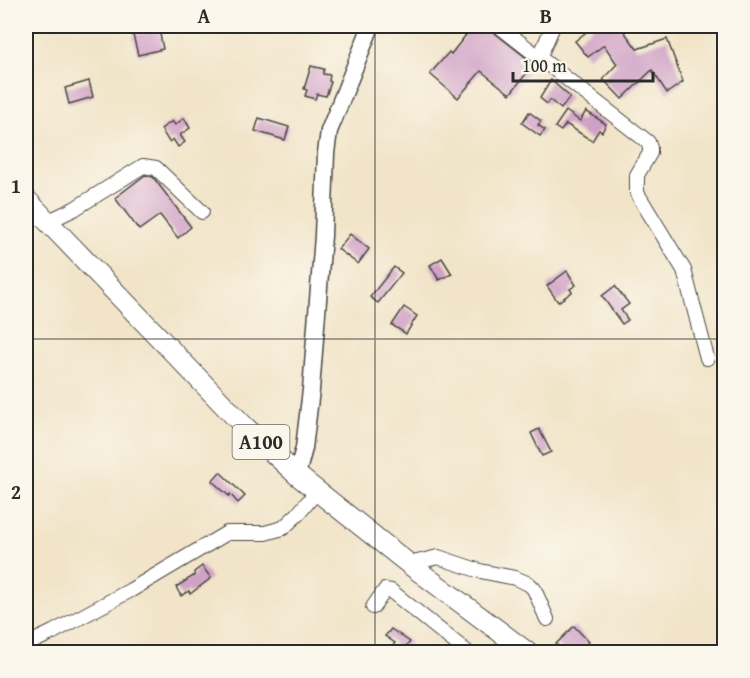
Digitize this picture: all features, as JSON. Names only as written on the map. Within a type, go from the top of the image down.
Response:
[{"type":"highway","name":"A100","points":[[26,199],[243,426],[297,475],[409,564],[527,652]]},
{"type":"main road","points":[[297,475],[304,448],[312,390],[329,131],[371,26]]},
{"type":"street","points":[[498,26],[540,56],[648,142],[650,153],[637,175],[637,193],[684,270],[707,358]]},
{"type":"street","points":[[540,56],[553,26]]},
{"type":"street","points":[[47,222],[88,201],[143,166],[156,168],[202,212]]},
{"type":"street","points":[[26,645],[131,590],[227,533],[265,533],[283,528],[317,491]]},
{"type":"street","points":[[409,564],[438,557],[480,571],[515,578],[529,584],[534,589],[547,619]]},
{"type":"street","points":[[373,607],[385,590],[391,591],[467,652]]},
{"type":"building","points":[[473,26],[486,26],[534,64],[510,94],[481,71],[458,98],[430,74],[449,52],[451,54]]},
{"type":"building","points":[[594,26],[620,26],[637,49],[667,39],[683,82],[667,93],[652,70],[622,99],[603,79],[617,64],[604,45],[588,57],[575,41]]},
{"type":"building","points":[[159,29],[163,49],[138,55],[133,35]]},
{"type":"building","points":[[311,66],[324,69],[323,74],[330,75],[329,81],[331,82],[326,96],[317,94],[315,99],[305,96],[307,90],[304,89]]},
{"type":"building","points":[[551,80],[570,97],[561,109],[550,100],[547,104],[540,98]]},
{"type":"building","points":[[89,81],[93,97],[69,104],[65,88]]},
{"type":"building","points":[[566,111],[580,121],[586,111],[606,124],[602,132],[599,130],[592,141],[566,124],[561,131],[555,127]]},
{"type":"building","points":[[529,112],[541,121],[538,125],[545,130],[540,136],[522,123]]},
{"type":"building","points":[[184,118],[190,128],[180,135],[185,142],[178,147],[173,139],[169,142],[161,129],[172,121],[175,125]]},
{"type":"building","points":[[259,118],[289,127],[285,140],[255,131]]},
{"type":"building","points":[[145,175],[153,177],[191,227],[178,238],[160,215],[139,230],[115,198]]},
{"type":"building","points":[[350,234],[369,249],[358,264],[338,249]]},
{"type":"building","points":[[442,258],[452,274],[439,280],[430,265]]},
{"type":"building","points":[[394,267],[402,273],[378,303],[370,297]]},
{"type":"building","points":[[567,271],[576,285],[570,289],[572,292],[558,302],[547,286]]},
{"type":"building","points":[[615,286],[629,304],[621,310],[628,320],[622,324],[602,296]]},
{"type":"building","points":[[404,307],[417,316],[406,334],[392,325]]},
{"type":"building","points":[[539,429],[551,452],[542,456],[531,433]]},
{"type":"building","points":[[220,472],[245,496],[238,503],[212,481]]},
{"type":"building","points":[[202,566],[211,578],[190,594],[189,591],[181,596],[176,587],[195,575],[194,572]]},
{"type":"building","points":[[574,626],[589,642],[578,652],[565,652],[556,644]]},
{"type":"building","points":[[391,629],[410,642],[402,652],[392,647],[395,643],[385,636]]}]
